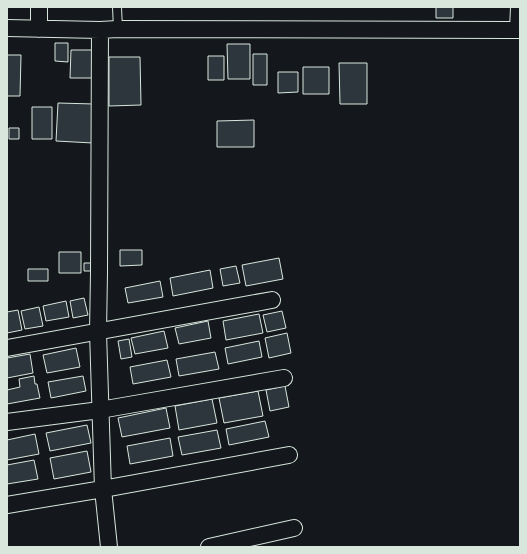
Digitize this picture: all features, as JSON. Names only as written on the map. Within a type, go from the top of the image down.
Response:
[{"type":"street","points":[[39,7],[39,29]]},
{"type":"street","points":[[7,28],[100,30],[519,30],[519,7]]},
{"type":"street","points":[[100,30],[98,332],[102,489],[109,547]]},
{"type":"street","points":[[7,348],[272,300]]},
{"type":"street","points":[[7,422],[100,410],[284,378]]},
{"type":"street","points":[[7,505],[289,455]]},
{"type":"street","points":[[209,547],[294,528]]},
{"type":"lane","points":[[117,7],[118,29]]},
{"type":"building","points":[[436,7],[453,7],[453,18],[436,18]]},
{"type":"building","points":[[55,43],[68,43],[68,62],[55,61]]},
{"type":"building","points":[[227,44],[250,44],[250,79],[228,79]]},
{"type":"building","points":[[71,50],[94,50],[93,78],[70,78]]},
{"type":"building","points":[[253,54],[267,54],[267,85],[253,85]]},
{"type":"building","points":[[7,55],[21,55],[20,96],[7,96]]},
{"type":"building","points":[[208,56],[224,56],[224,80],[208,80]]},
{"type":"building","points":[[109,57],[140,57],[141,105],[109,106]]},
{"type":"building","points":[[339,63],[367,63],[367,104],[340,104]]},
{"type":"building","points":[[303,67],[329,67],[329,94],[303,94]]},
{"type":"building","points":[[278,72],[298,72],[298,92],[278,93]]},
{"type":"building","points":[[58,103],[94,104],[93,143],[56,141]]},
{"type":"building","points":[[32,107],[52,107],[52,139],[32,139]]},
{"type":"building","points":[[254,120],[254,147],[217,147],[217,121]]},
{"type":"building","points":[[9,128],[19,128],[19,139],[9,139]]},
{"type":"building","points":[[120,250],[142,250],[142,265],[120,266]]},
{"type":"building","points":[[59,252],[81,252],[81,273],[59,273]]},
{"type":"building","points":[[279,258],[283,279],[246,286],[242,265]]},
{"type":"building","points":[[84,263],[95,263],[96,271],[84,271]]},
{"type":"building","points":[[236,266],[240,283],[223,286],[220,269]]},
{"type":"building","points":[[28,269],[48,269],[48,281],[28,281]]},
{"type":"building","points":[[210,270],[213,288],[173,296],[170,278]]},
{"type":"building","points":[[160,281],[163,297],[128,303],[125,288]]},
{"type":"building","points":[[84,298],[88,315],[73,318],[70,301]]},
{"type":"building","points":[[66,301],[69,317],[46,321],[43,306]]},
{"type":"building","points":[[39,307],[43,326],[25,329],[21,311]]},
{"type":"building","points":[[18,310],[22,330],[7,333],[7,312]]},
{"type":"building","points":[[282,311],[286,328],[267,332],[263,315]]},
{"type":"building","points":[[259,314],[263,333],[226,340],[223,321]]},
{"type":"building","points":[[208,321],[211,338],[179,344],[175,328]]},
{"type":"building","points":[[164,331],[168,348],[135,354],[131,338]]},
{"type":"building","points":[[287,333],[291,353],[269,358],[265,338]]},
{"type":"building","points":[[129,339],[132,357],[121,359],[118,341]]},
{"type":"building","points":[[259,341],[262,357],[228,364],[225,348]]},
{"type":"building","points":[[76,348],[80,367],[47,373],[43,355]]},
{"type":"building","points":[[215,352],[219,369],[179,376],[176,359]]},
{"type":"building","points":[[30,354],[33,373],[7,378],[7,358]]},
{"type":"building","points":[[167,360],[171,377],[133,384],[130,367]]},
{"type":"building","points":[[34,376],[40,398],[7,404],[7,390],[20,387],[19,379]]},
{"type":"building","points":[[83,376],[86,391],[51,398],[48,382]]},
{"type":"building","points":[[285,386],[289,407],[270,411],[266,390]]},
{"type":"building","points":[[258,391],[263,416],[224,423],[219,398]]},
{"type":"building","points":[[212,399],[217,423],[179,430],[175,406]]},
{"type":"building","points":[[166,408],[170,428],[122,437],[118,418]]},
{"type":"building","points":[[265,421],[269,437],[229,445],[226,429]]},
{"type":"building","points":[[87,425],[91,443],[50,451],[46,433]]},
{"type":"building","points":[[217,430],[221,448],[182,455],[178,437]]},
{"type":"building","points":[[35,434],[39,454],[7,460],[7,440]]},
{"type":"building","points":[[170,438],[173,456],[130,464],[127,446]]},
{"type":"building","points":[[87,451],[91,472],[54,479],[50,458]]},
{"type":"building","points":[[34,460],[38,479],[7,484],[7,465]]}]
